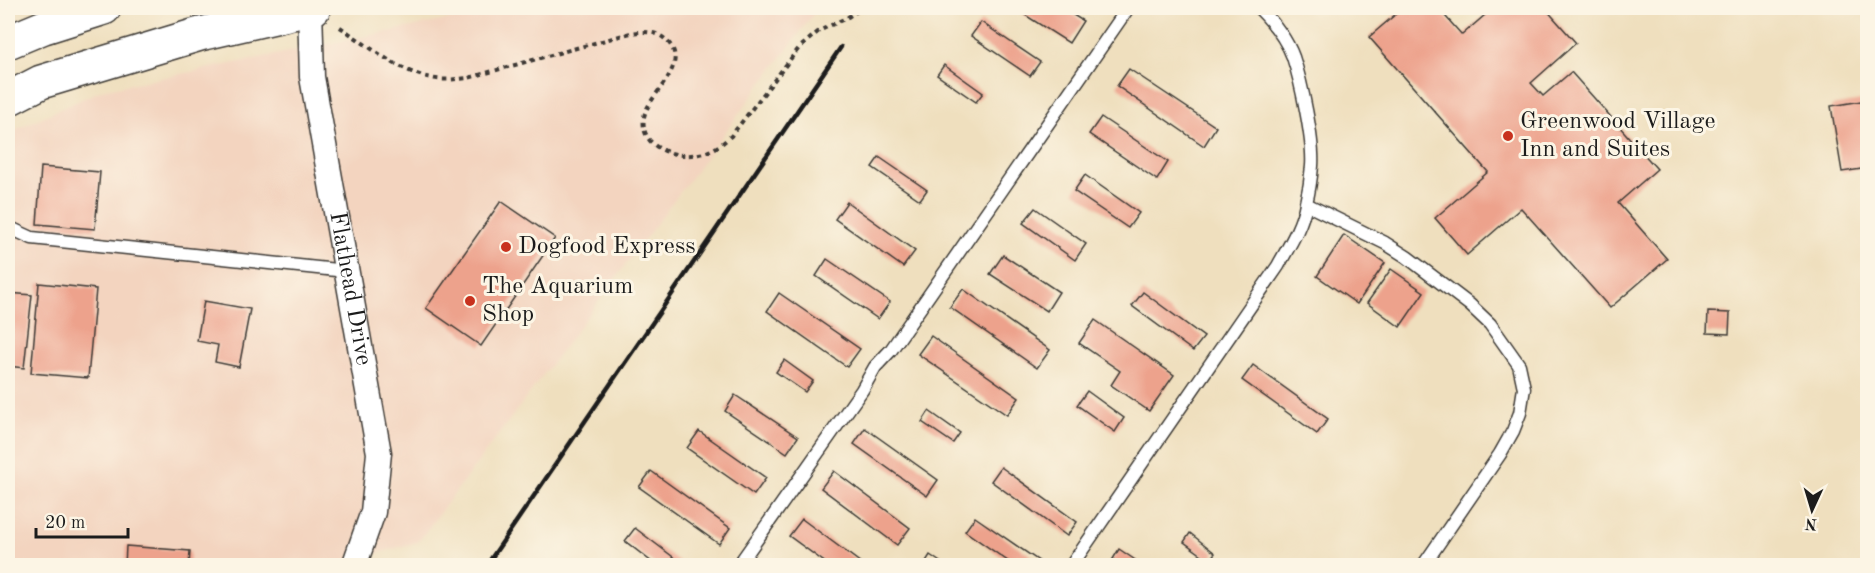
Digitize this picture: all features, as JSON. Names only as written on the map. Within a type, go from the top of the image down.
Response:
[{"type":"highway","points":[[8,42],[44,27],[104,8]]},
{"type":"highway","points":[[8,99],[41,82],[200,34],[312,8]]},
{"type":"street","name":"Flathead Drive","points":[[312,8],[312,77],[379,453],[372,512],[354,566]]},
{"type":"lane","points":[[738,566],[1128,8]]},
{"type":"lane","points":[[1071,566],[1278,266],[1299,226],[1306,204],[1312,165],[1300,87],[1293,57],[1288,47],[1273,21],[1259,8]]},
{"type":"lane","points":[[1306,204],[1385,243],[1407,257],[1470,305],[1490,324],[1519,365],[1524,388],[1520,413],[1513,431],[1500,454],[1423,566]]},
{"type":"lane","points":[[8,227],[32,238],[346,271]]},
{"type":"path","points":[[312,8],[403,68],[423,76],[450,80],[468,78],[627,34],[638,32],[658,34],[671,45],[675,62],[647,109],[644,129],[649,140],[657,148],[668,154],[684,156],[700,154],[722,144],[731,136],[803,43],[819,31],[862,8]]},
{"type":"shaded area","points":[[505,8],[818,8],[418,542],[334,565],[8,565],[8,133],[102,90]]},
{"type":"building","points":[[1014,8],[1062,8],[1083,21],[1069,43]]},
{"type":"building","points":[[1403,8],[1438,8],[1462,35],[1493,8],[1545,8],[1576,43],[1531,83],[1543,96],[1571,72],[1657,169],[1618,203],[1667,259],[1610,308],[1521,208],[1467,255],[1435,218],[1488,172],[1369,37]]},
{"type":"building","points":[[981,22],[1040,62],[1030,76],[971,36]]},
{"type":"building","points":[[944,65],[983,93],[976,102],[937,75]]},
{"type":"building","points":[[1129,69],[1216,127],[1204,146],[1117,86]]},
{"type":"building","points":[[1868,100],[1868,168],[1842,172],[1831,106]]},
{"type":"building","points":[[1101,117],[1168,162],[1157,180],[1089,134]]},
{"type":"building","points":[[879,157],[927,190],[920,200],[872,167]]},
{"type":"building","points":[[41,167],[100,172],[95,229],[37,224]]},
{"type":"building","points":[[1085,175],[1139,213],[1128,228],[1074,191]]},
{"type":"building","points":[[501,201],[555,238],[481,346],[426,308]]},
{"type":"building","points":[[847,202],[915,251],[903,267],[835,219]]},
{"type":"building","points":[[1035,208],[1086,244],[1075,260],[1023,223]]},
{"type":"building","points":[[1344,235],[1385,263],[1357,304],[1317,276]]},
{"type":"building","points":[[1003,255],[1059,292],[1047,311],[990,274]]},
{"type":"building","points":[[827,259],[890,302],[878,319],[816,276]]},
{"type":"building","points":[[1391,269],[1424,292],[1400,327],[1367,303]]},
{"type":"building","points":[[39,283],[96,289],[88,378],[31,373]]},
{"type":"building","points":[[963,289],[1050,350],[1037,368],[950,307]]},
{"type":"building","points":[[1143,292],[1204,337],[1193,351],[1132,306]]},
{"type":"building","points":[[8,293],[32,295],[24,368],[8,366]]},
{"type":"building","points":[[779,293],[860,349],[847,367],[767,311]]},
{"type":"building","points":[[204,301],[250,309],[239,367],[215,362],[218,345],[197,341]]},
{"type":"building","points":[[1708,312],[1730,313],[1729,334],[1707,333]]},
{"type":"building","points":[[1095,320],[1174,375],[1149,411],[1111,385],[1120,371],[1079,343]]},
{"type":"building","points":[[931,336],[1019,398],[1007,415],[918,354]]},
{"type":"building","points":[[784,360],[813,381],[805,392],[776,372]]},
{"type":"building","points":[[1253,365],[1328,419],[1317,434],[1242,380]]},
{"type":"building","points":[[1087,391],[1124,418],[1115,432],[1077,405]]},
{"type":"building","points":[[735,395],[798,437],[787,453],[725,411]]},
{"type":"building","points":[[929,411],[960,433],[953,443],[922,422]]},
{"type":"building","points":[[865,428],[938,480],[927,496],[854,444]]},
{"type":"building","points":[[699,431],[766,478],[754,495],[687,448]]},
{"type":"building","points":[[1001,467],[1077,522],[1067,536],[991,481]]},
{"type":"building","points":[[651,471],[730,528],[719,544],[639,487]]},
{"type":"building","points":[[834,471],[910,528],[897,545],[821,488]]},
{"type":"building","points":[[975,517],[1046,566],[1015,566],[965,531]]},
{"type":"building","points":[[802,519],[865,566],[830,566],[789,536]]},
{"type":"building","points":[[635,528],[685,566],[657,566],[625,541]]},
{"type":"building","points":[[1190,533],[1215,553],[1209,560],[1184,542]]},
{"type":"building","points":[[126,546],[190,551],[189,566],[125,566]]},
{"type":"building","points":[[1119,549],[1144,566],[1112,566],[1110,564]]},
{"type":"building","points":[[930,555],[946,566],[923,566]]},
{"type":"railway","points":[[486,566],[841,47]]},
{"type":"place","name":"Greenwood Village Inn and Suites","points":[[1508,136]]},
{"type":"place","name":"Dogfood Express","points":[[506,247]]},
{"type":"place","name":"The Aquarium Shop","points":[[470,301]]}]
